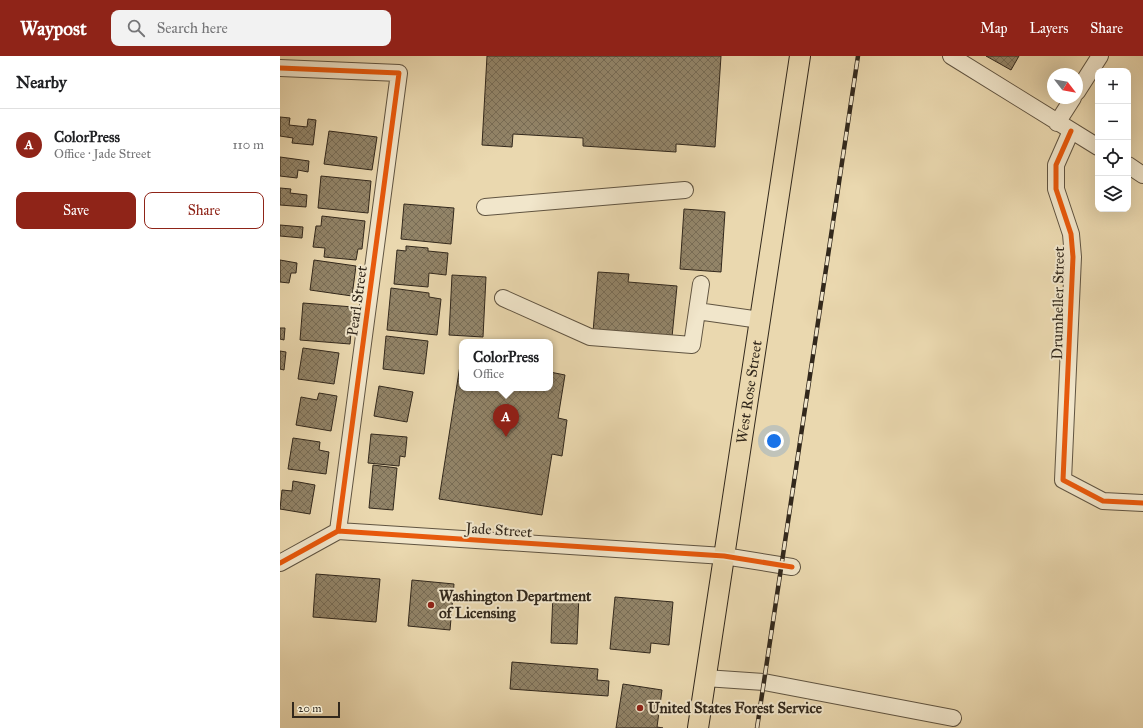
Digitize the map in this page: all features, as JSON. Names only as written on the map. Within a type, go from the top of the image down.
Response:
[{"type":"main road","name":"West Rose Street","points":[[698,728],[800,56]]},
{"type":"street","points":[[951,56],[1095,145]]},
{"type":"street","points":[[1083,83],[1100,56]]},
{"type":"street","name":"Pearl Street","points":[[280,68],[400,73],[338,532]]},
{"type":"street","points":[[1057,123],[1069,104]]},
{"type":"street","name":"Drumheller Street","points":[[1071,131],[1056,165],[1056,190],[1071,234],[1073,257],[1063,480],[1102,501],[1143,503]]},
{"type":"street","points":[[1131,167],[1143,174]]},
{"type":"street","points":[[485,207],[685,190]]},
{"type":"street","points":[[503,298],[590,337],[692,345],[701,284]]},
{"type":"street","points":[[697,311],[760,320]]},
{"type":"street","points":[[280,563],[338,532]]},
{"type":"street","name":"Jade Street","points":[[338,532],[724,556],[792,567]]},
{"type":"street","points":[[705,678],[764,682],[953,718]]},
{"type":"building","points":[[487,56],[721,56],[715,147],[676,144],[676,152],[583,146],[583,138],[513,134],[512,147],[482,145]]},
{"type":"building","points":[[986,56],[1019,56],[1011,70]]},
{"type":"building","points":[[280,117],[290,118],[289,125],[307,127],[308,119],[316,120],[313,145],[292,143],[293,138],[280,136]]},
{"type":"building","points":[[329,131],[377,137],[372,170],[324,164]]},
{"type":"building","points":[[280,157],[309,161],[308,172],[298,170],[297,178],[280,176]]},
{"type":"building","points":[[321,176],[371,181],[368,213],[318,208]]},
{"type":"building","points":[[280,188],[291,189],[290,193],[307,195],[306,207],[280,205]]},
{"type":"building","points":[[404,204],[454,208],[451,244],[401,239]]},
{"type":"building","points":[[684,209],[725,212],[721,272],[680,269]]},
{"type":"building","points":[[322,216],[365,221],[362,249],[358,249],[356,260],[324,257],[325,248],[313,247],[316,226],[321,226]]},
{"type":"building","points":[[280,225],[303,227],[302,238],[280,236]]},
{"type":"building","points":[[406,246],[428,248],[428,251],[448,253],[446,275],[429,273],[428,287],[394,284],[397,250],[406,251]]},
{"type":"building","points":[[280,260],[297,263],[296,273],[291,273],[289,283],[280,282]]},
{"type":"building","points":[[314,260],[356,266],[352,296],[310,290]]},
{"type":"building","points":[[598,272],[629,274],[628,282],[677,286],[672,337],[593,332]]},
{"type":"building","points":[[452,275],[486,277],[483,337],[449,335]]},
{"type":"building","points":[[391,288],[429,293],[429,297],[441,299],[437,335],[387,330]]},
{"type":"building","points":[[303,303],[353,307],[350,344],[300,340]]},
{"type":"building","points":[[280,328],[285,328],[284,340],[280,339]]},
{"type":"building","points":[[386,336],[428,341],[424,374],[383,369]]},
{"type":"building","points":[[303,348],[339,353],[334,384],[298,379]]},
{"type":"building","points":[[280,351],[286,352],[284,370],[280,369]]},
{"type":"building","points":[[459,372],[459,391],[553,391],[553,373],[565,375],[558,418],[567,420],[562,456],[552,454],[542,515],[439,499]]},
{"type":"building","points":[[379,386],[413,392],[407,422],[374,416]]},
{"type":"building","points":[[319,393],[337,396],[331,431],[296,425],[301,397],[317,400]]},
{"type":"building","points":[[371,434],[407,437],[405,457],[400,456],[399,466],[368,463]]},
{"type":"building","points":[[293,438],[320,442],[319,450],[329,452],[326,474],[288,469]]},
{"type":"building","points":[[373,465],[397,468],[393,510],[369,508]]},
{"type":"building","points":[[293,481],[315,485],[310,514],[280,509],[282,490],[292,491]]},
{"type":"building","points":[[316,574],[380,579],[376,622],[313,617]]},
{"type":"building","name":"Washington Department of Licensing","points":[[412,580],[454,584],[450,630],[408,626]]},
{"type":"building","points":[[553,593],[579,594],[577,644],[551,643]]},
{"type":"building","points":[[615,597],[673,602],[669,645],[651,643],[650,653],[610,649]]},
{"type":"building","points":[[512,662],[598,669],[597,680],[609,681],[608,696],[510,689]]},
{"type":"building","name":"United States Forest Service","points":[[623,684],[662,690],[657,727],[663,728],[616,728]]},
{"type":"railway","points":[[757,728],[858,56]]},
{"type":"cycle path","points":[[280,68],[399,73],[338,531]]},
{"type":"cycle path","points":[[1071,131],[1056,165],[1056,189],[1071,234],[1073,257],[1063,480],[1103,501],[1143,503]]},
{"type":"cycle path","points":[[280,563],[338,531],[724,556],[792,567]]},
{"type":"place","name":"ColorPress","points":[[506,437]]},
{"type":"place","name":"Washington Department of Licensing","points":[[431,605]]},
{"type":"place","name":"United States Forest Service","points":[[640,708]]}]
